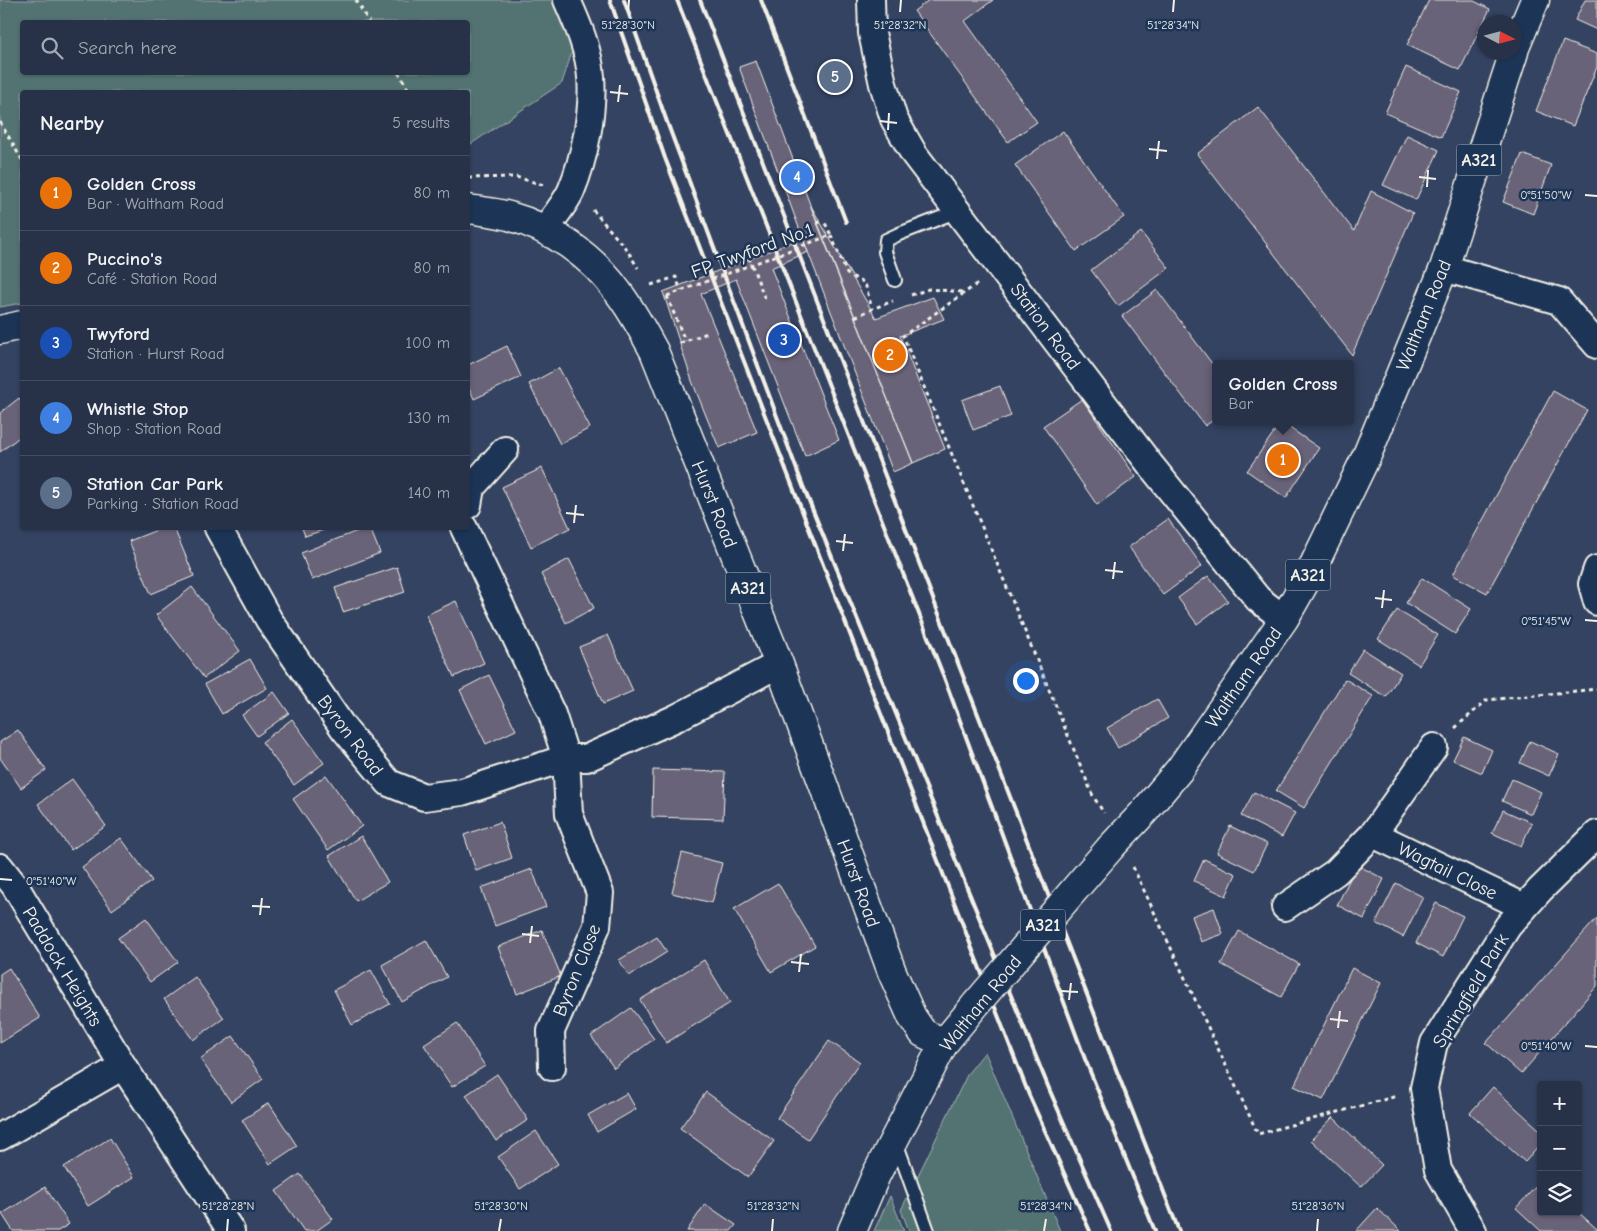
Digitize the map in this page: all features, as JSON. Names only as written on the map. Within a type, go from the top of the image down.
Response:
[{"type":"main road","name":"Waltham Road","points":[[1522,32],[1535,0]]},
{"type":"main road","name":"Waltham Road","points":[[852,1231],[876,1174],[944,1043],[1115,842],[1143,813],[1180,769],[1284,619],[1308,575],[1367,454],[1444,268],[1511,60]]},
{"type":"main road","name":"Hurst Road","points":[[470,209],[509,216],[545,230],[567,243],[599,269],[618,292],[637,321],[654,351],[779,664],[892,972],[912,1017],[924,1033],[944,1043]]},
{"type":"main road","points":[[0,330],[20,325]]},
{"type":"street","points":[[545,230],[570,192],[582,155],[590,117],[591,78],[583,38],[567,0]]},
{"type":"street","name":"Station Road","points":[[871,0],[872,32],[883,84],[894,119],[914,154],[1152,467],[1258,599],[1284,619]]},
{"type":"street","points":[[1444,268],[1559,301],[1597,345]]},
{"type":"street","points":[[470,494],[471,488],[505,450]]},
{"type":"street","name":"Byron Road","points":[[219,530],[269,620],[344,729],[389,783],[424,798],[462,792],[566,758],[587,758],[676,718],[779,664]]},
{"type":"street","points":[[465,530],[552,714],[566,758]]},
{"type":"street","points":[[1597,569],[1592,584],[1597,602]]},
{"type":"street","name":"Wagtail Close","points":[[1285,908],[1336,872],[1373,834],[1434,747]]},
{"type":"street","name":"Byron Close","points":[[552,1067],[552,1031],[597,926],[600,893],[569,814],[566,758]]},
{"type":"street","name":"Wagtail Close","points":[[1373,834],[1524,907]]},
{"type":"street","name":"Springfield Park","points":[[1473,1231],[1438,1170],[1424,1088],[1434,1043],[1508,926],[1540,890],[1597,834]]},
{"type":"street","name":"Paddock Heights","points":[[0,867],[15,886],[124,1066],[231,1231]]},
{"type":"street","points":[[0,1138],[124,1066]]},
{"type":"lane","points":[[895,280],[885,252],[886,240],[958,211]]},
{"type":"lane","points":[[895,1139],[928,1231]]},
{"type":"path","points":[[356,0],[368,20]]},
{"type":"path","points":[[400,75],[409,90]]},
{"type":"path","points":[[0,122],[20,157]]},
{"type":"path","points":[[470,178],[516,177],[570,192]]},
{"type":"path","name":"FP Twyford No.1","points":[[685,341],[667,296],[831,235],[824,221],[817,223]]},
{"type":"path","points":[[831,235],[847,274],[865,283],[872,308]]},
{"type":"path","points":[[746,250],[765,299]]},
{"type":"path","points":[[1002,268],[964,292],[902,336],[1093,796],[1258,1134],[1424,1088]]},
{"type":"path","points":[[651,285],[676,277],[681,291]]},
{"type":"path","points":[[911,295],[929,289],[964,292]]},
{"type":"path","points":[[854,317],[872,308],[894,301]]},
{"type":"path","points":[[1434,747],[1487,700],[1597,689]]},
{"type":"green space","points":[[0,0],[552,0],[573,49],[562,83],[470,145],[470,90],[20,90],[20,303],[0,307]]},
{"type":"green space","points":[[985,1052],[1060,1231],[909,1231],[901,1210],[968,1073]]},
{"type":"green space","points":[[890,1196],[904,1231],[874,1231]]},
{"type":"building","points":[[929,0],[993,0],[965,21],[1037,122],[1008,142],[914,11]]},
{"type":"building","points":[[1429,0],[1472,0],[1490,9],[1487,15],[1477,15],[1477,35],[1460,70],[1407,45]]},
{"type":"building","points":[[1585,0],[1597,0],[1597,30],[1575,20]]},
{"type":"building","points":[[1563,41],[1597,54],[1597,67],[1573,126],[1536,111]]},
{"type":"building","points":[[756,61],[817,223],[913,463],[893,472],[739,67]]},
{"type":"building","points":[[1406,67],[1461,92],[1441,137],[1385,113]]},
{"type":"building","points":[[1258,107],[1354,231],[1371,191],[1413,213],[1352,355],[1197,154]]},
{"type":"building","points":[[1063,131],[1124,217],[1076,251],[1015,165]]},
{"type":"building","points":[[1407,135],[1439,150],[1416,200],[1383,185]]},
{"type":"building","points":[[1522,154],[1551,165],[1533,214],[1503,202]]},
{"type":"building","points":[[811,206],[876,318],[933,297],[944,319],[900,336],[945,449],[913,463]]},
{"type":"building","points":[[1141,232],[1169,268],[1118,306],[1091,270]]},
{"type":"building","points":[[803,238],[808,252],[771,268],[839,440],[805,456],[736,279],[701,294],[757,432],[719,448],[692,381],[663,292]]},
{"type":"building","points":[[1157,290],[1212,364],[1212,421],[1205,426],[1122,316]]},
{"type":"building","points":[[507,346],[521,377],[474,399],[470,390],[470,364]]},
{"type":"building","points":[[559,368],[590,428],[560,444],[529,384]]},
{"type":"building","points":[[1000,386],[1011,416],[973,430],[962,400]]},
{"type":"building","points":[[1553,391],[1587,410],[1487,593],[1453,575]]},
{"type":"building","points":[[19,398],[20,437],[0,452],[0,413]]},
{"type":"building","points":[[1082,399],[1136,477],[1097,505],[1043,426]]},
{"type":"building","points":[[1279,425],[1285,425],[1319,448],[1286,498],[1247,471]]},
{"type":"building","points":[[542,468],[570,528],[531,547],[502,487]]},
{"type":"building","points":[[1168,519],[1202,566],[1163,595],[1129,547]]},
{"type":"building","points":[[157,530],[175,530],[194,576],[151,594],[129,541]]},
{"type":"building","points":[[303,530],[324,530],[305,536]]},
{"type":"building","points":[[360,530],[371,530],[380,553],[312,580],[301,553]]},
{"type":"building","points":[[569,559],[594,608],[566,623],[541,574]]},
{"type":"building","points":[[397,567],[405,592],[343,612],[335,588]]},
{"type":"building","points":[[1208,576],[1228,601],[1197,624],[1178,598]]},
{"type":"building","points":[[1422,578],[1471,609],[1455,634],[1406,603]]},
{"type":"building","points":[[192,587],[240,651],[204,678],[156,615]]},
{"type":"building","points":[[456,601],[484,663],[454,677],[426,615]]},
{"type":"building","points":[[1397,610],[1438,635],[1419,665],[1378,639]]},
{"type":"building","points":[[608,635],[633,691],[603,704],[579,647]]},
{"type":"building","points":[[1363,649],[1401,673],[1386,697],[1348,673]]},
{"type":"building","points":[[250,659],[267,688],[222,714],[205,684]]},
{"type":"building","points":[[489,675],[516,730],[486,744],[460,690]]},
{"type":"building","points":[[1345,679],[1373,696],[1304,808],[1276,791]]},
{"type":"building","points":[[274,692],[289,713],[257,736],[242,715]]},
{"type":"building","points":[[1157,699],[1168,718],[1118,748],[1107,728]]},
{"type":"building","points":[[292,719],[324,763],[294,785],[262,742]]},
{"type":"building","points":[[18,730],[46,770],[21,788],[0,758],[0,742]]},
{"type":"building","points":[[1464,737],[1492,750],[1482,773],[1453,760]]},
{"type":"building","points":[[1530,741],[1559,754],[1549,776],[1520,763]]},
{"type":"building","points":[[653,770],[725,772],[723,819],[652,817]]},
{"type":"building","points":[[326,775],[362,826],[328,850],[293,799]]},
{"type":"building","points":[[72,779],[106,826],[71,850],[38,804]]},
{"type":"building","points":[[1512,779],[1541,792],[1531,814],[1502,801]]},
{"type":"building","points":[[1254,792],[1295,813],[1282,837],[1241,816]]},
{"type":"building","points":[[1503,810],[1532,823],[1521,846],[1492,833]]},
{"type":"building","points":[[500,822],[512,858],[476,871],[464,835]]},
{"type":"building","points":[[1230,826],[1267,844],[1254,871],[1217,853]]},
{"type":"building","points":[[361,836],[388,882],[356,901],[329,856]]},
{"type":"building","points":[[121,838],[152,881],[112,910],[82,867]]},
{"type":"building","points":[[682,853],[722,863],[712,903],[672,893]]},
{"type":"building","points":[[1204,859],[1236,874],[1226,896],[1194,881]]},
{"type":"building","points":[[1357,865],[1384,879],[1364,919],[1337,905]]},
{"type":"building","points":[[532,869],[546,907],[495,926],[481,888]]},
{"type":"building","points":[[778,883],[815,946],[771,972],[734,909]]},
{"type":"building","points":[[1396,883],[1423,897],[1403,937],[1376,923]]},
{"type":"building","points":[[1436,903],[1463,916],[1443,957],[1416,943]]},
{"type":"building","points":[[1214,908],[1223,934],[1201,942],[1192,916]]},
{"type":"building","points":[[146,918],[178,962],[150,982],[118,938]]},
{"type":"building","points":[[1597,918],[1597,986],[1521,1074],[1486,1043]]},
{"type":"building","points":[[542,930],[561,976],[517,994],[498,947]]},
{"type":"building","points":[[1239,931],[1299,964],[1281,997],[1221,964]]},
{"type":"building","points":[[657,937],[667,952],[629,976],[619,960]]},
{"type":"building","points":[[426,940],[447,977],[402,1002],[382,965]]},
{"type":"building","points":[[704,960],[730,1003],[666,1043],[640,1000]]},
{"type":"building","points":[[9,968],[40,1018],[0,1043],[0,974]]},
{"type":"building","points":[[1352,968],[1381,983],[1323,1100],[1294,1086]]},
{"type":"building","points":[[371,970],[390,1004],[352,1025],[334,990]]},
{"type":"building","points":[[195,977],[224,1018],[193,1040],[164,999]]},
{"type":"building","points":[[631,1008],[654,1039],[614,1068],[591,1036]]},
{"type":"building","points":[[457,1023],[485,1066],[452,1087],[424,1045]]},
{"type":"building","points":[[233,1036],[263,1079],[231,1102],[200,1059]]},
{"type":"building","points":[[829,1041],[860,1062],[808,1139],[777,1118]]},
{"type":"building","points":[[497,1074],[528,1120],[496,1141],[466,1095]]},
{"type":"building","points":[[1493,1087],[1537,1127],[1537,1148],[1525,1162],[1470,1113]]},
{"type":"building","points":[[706,1092],[774,1141],[748,1177],[680,1128]]},
{"type":"building","points":[[627,1093],[636,1109],[597,1132],[588,1115]]},
{"type":"building","points":[[269,1103],[297,1146],[270,1164],[242,1120]]},
{"type":"building","points":[[1333,1117],[1382,1165],[1361,1187],[1311,1140]]},
{"type":"building","points":[[536,1131],[558,1164],[520,1189],[498,1157]]},
{"type":"building","points":[[110,1138],[134,1177],[88,1206],[64,1167]]},
{"type":"building","points":[[300,1174],[333,1219],[316,1231],[304,1231],[276,1191]]},
{"type":"building","points":[[1537,1185],[1537,1216],[1582,1216],[1597,1229],[1595,1231],[1541,1231],[1516,1208]]},
{"type":"building","points":[[45,1187],[69,1224],[58,1231],[13,1231],[2,1214]]},
{"type":"building","points":[[705,1204],[736,1225],[731,1231],[687,1231]]},
{"type":"building","points":[[1377,1208],[1401,1231],[1356,1231]]},
{"type":"railway","points":[[610,0],[665,158],[1029,1095],[1090,1231]]},
{"type":"railway","points":[[624,0],[667,122],[803,486],[1050,1091],[1111,1231]]},
{"type":"railway","points":[[677,0],[945,680],[1085,1059],[1155,1231]]},
{"type":"railway","points":[[700,0],[1179,1231]]},
{"type":"railway","points":[[761,0],[846,222]]},
{"type":"place","name":"Station Car Park","points":[[835,77]]},
{"type":"place","name":"Whistle Stop","points":[[797,177]]},
{"type":"place","name":"Twyford","points":[[784,340]]},
{"type":"place","name":"Puccino's","points":[[890,355]]},
{"type":"place","name":"Golden Cross","points":[[1283,460]]}]
